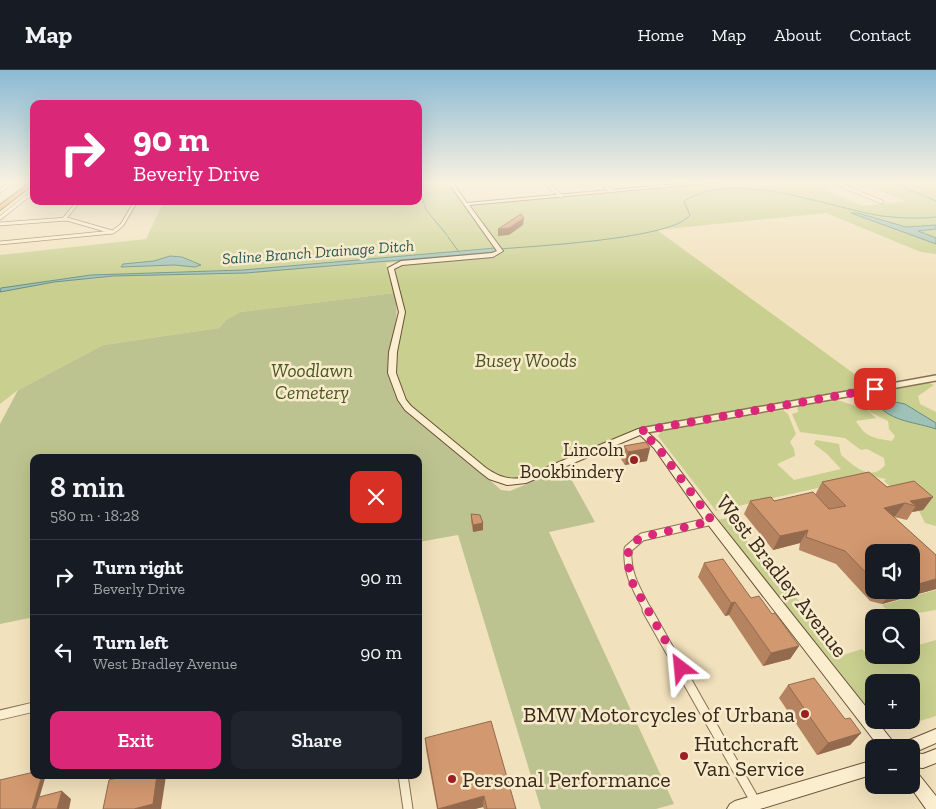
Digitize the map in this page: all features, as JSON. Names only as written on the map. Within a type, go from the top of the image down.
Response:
[{"type":"street","points":[[0,243],[112,232],[122,226],[127,216]]},
{"type":"street","points":[[475,216],[500,252],[407,262],[390,268],[402,312],[392,352],[392,373],[402,400],[413,414],[492,477],[503,482],[516,482],[543,473],[641,431],[936,378]]},
{"type":"street","points":[[0,224],[64,219],[112,232]]},
{"type":"street","name":"West Bradley Avenue","points":[[641,431],[657,446],[712,521],[882,739]]},
{"type":"street","points":[[712,521],[642,537],[628,550],[627,564],[633,584],[756,802]]},
{"type":"street","points":[[0,715],[30,708]]},
{"type":"street","points":[[920,743],[936,736]]},
{"type":"street","points":[[920,761],[936,756]]},
{"type":"street","points":[[735,809],[865,770]]},
{"type":"street","points":[[404,779],[408,809]]},
{"type":"street","points":[[920,788],[936,809]]},
{"type":"green space","points":[[157,216],[472,216],[497,251],[484,255],[386,263],[394,293],[240,312],[226,320],[219,328],[103,345],[18,390],[0,404],[0,255],[146,239]]},
{"type":"green space","name":"Busey Woods","points":[[479,216],[791,216],[657,230],[875,389],[641,431],[523,481],[503,482],[413,414],[393,379],[400,319],[392,266],[500,252],[498,245]]},
{"type":"green space","name":"Busey Woods","points":[[834,216],[936,216],[936,254],[921,252]]},
{"type":"green space","name":"Woodlawn Cemetery","points":[[394,293],[397,314],[389,350],[388,369],[395,393],[409,412],[501,490],[510,491],[565,468],[595,522],[549,532],[674,804],[656,809],[541,809],[458,535],[422,541],[422,454],[30,454],[30,618],[0,624],[0,424],[18,390],[103,345],[219,328],[226,320],[240,312]]},
{"type":"green space","points":[[927,382],[934,385],[918,396],[920,404],[936,412],[936,526],[925,523],[919,511],[884,481],[886,479],[871,476],[716,511],[658,436],[662,430],[783,410],[788,414],[796,434],[790,442],[795,456],[777,464],[794,480],[841,469],[814,444],[816,440],[839,444],[841,455],[851,463],[862,470],[874,472],[880,470],[885,465],[884,458],[867,449],[861,450],[845,438],[800,432],[792,414],[798,412],[797,405],[834,399],[866,409],[876,418],[856,421],[863,431],[871,436],[892,441],[895,436],[889,429],[888,421],[870,412],[862,397],[886,394],[881,392]]},
{"type":"green space","points":[[728,518],[758,554],[765,552],[777,566],[772,568],[843,655],[862,649],[865,652],[865,664],[920,664],[920,644],[936,640],[936,716],[920,721],[920,674],[865,674],[865,705],[816,647],[716,520]]},
{"type":"green space","points":[[936,590],[936,610],[920,613],[920,609],[886,609],[882,605],[904,599],[920,599],[920,594]]},
{"type":"water","points":[[861,216],[870,216],[906,227],[936,225],[936,229],[918,231],[936,238],[936,244]]},
{"type":"water","points":[[495,248],[496,252],[246,273],[113,276],[54,282],[0,292],[1,288],[91,275],[243,270]]},
{"type":"water","points":[[170,256],[182,257],[201,265],[195,267],[174,265],[121,267],[123,264],[154,261]]},
{"type":"water","points":[[890,401],[905,404],[936,423],[936,429],[897,418],[884,411],[878,405]]},
{"type":"building","points":[[517,216],[524,218],[509,228],[498,229]]},
{"type":"building","points":[[646,442],[650,448],[628,452],[624,446]]},
{"type":"building","points":[[869,472],[887,487],[914,481],[933,497],[910,501],[916,506],[905,503],[884,508],[936,555],[936,579],[920,583],[920,544],[865,544],[865,572],[845,551],[806,537],[808,530],[780,536],[750,501],[771,497],[774,501],[813,492],[829,509],[846,506],[822,482]]},
{"type":"building","points":[[471,514],[480,515],[483,523],[473,525]]},
{"type":"building","points":[[723,559],[751,598],[759,596],[772,614],[775,613],[799,646],[771,653],[735,602],[731,603],[704,563]]},
{"type":"building","points":[[814,678],[845,719],[850,718],[861,733],[828,743],[788,685]]},
{"type":"building","points":[[491,721],[516,809],[487,809],[484,796],[438,809],[425,738]]},
{"type":"building","points":[[30,773],[30,779],[41,779],[32,809],[0,809],[0,780]]},
{"type":"building","points":[[156,779],[153,804],[134,809],[103,809],[109,780]]},
{"type":"building","points":[[62,791],[57,809],[35,809],[39,797]]},
{"type":"waterway","points":[[431,216],[447,235]]},
{"type":"waterway","name":"Saline Branch Drainage Ditch","points":[[500,249],[632,236],[679,223],[688,216]]},
{"type":"waterway","name":"Saline Branch Drainage Ditch","points":[[889,216],[936,217]]},
{"type":"waterway","points":[[448,237],[459,252]]},
{"type":"place","name":"Lincoln Bookbindery","points":[[634,460]]},
{"type":"place","name":"BMW Motorcycles of Urbana","points":[[805,714]]},
{"type":"place","name":"Hutchcraft Van Service","points":[[684,756]]},
{"type":"place","name":"Personal Performance","points":[[452,779]]},
{"type":"route","points":[[681,668],[633,584],[626,557],[628,550],[634,542],[642,537],[712,521],[657,446],[641,431],[875,389]]}]
